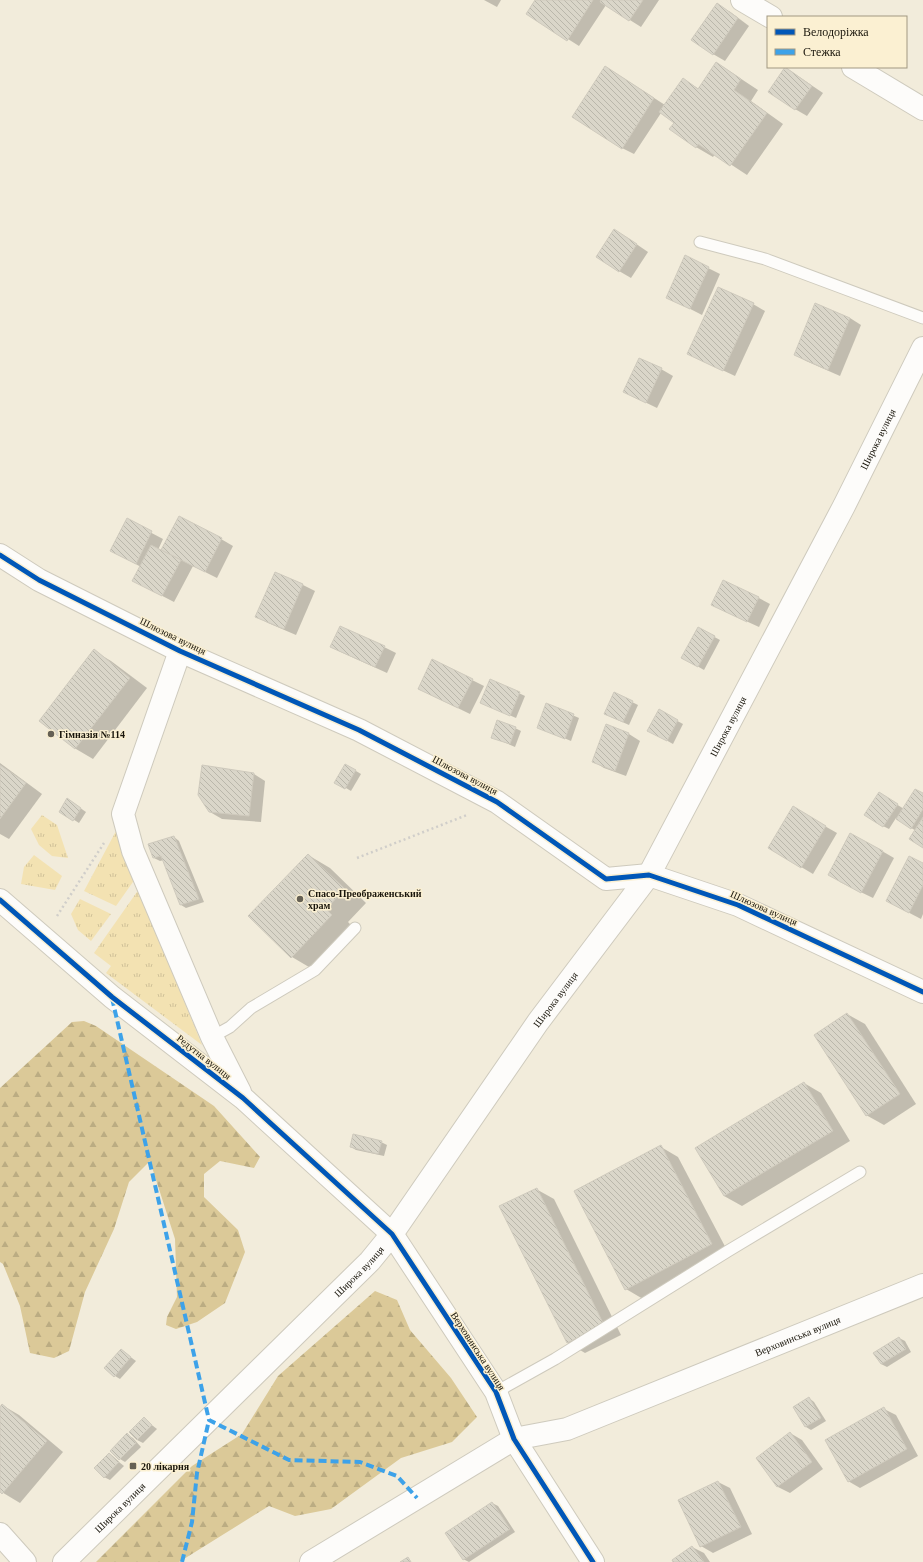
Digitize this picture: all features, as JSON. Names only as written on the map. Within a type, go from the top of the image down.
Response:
[{"type":"street","points":[[742,0],[769,16]]},
{"type":"street","points":[[855,68],[923,109]]},
{"type":"street","name":"Широка вулиця","points":[[64,1562],[370,1261],[392,1234],[538,1022],[649,875],[844,506],[923,348]]},
{"type":"street","name":"Шлюзова вулиця","points":[[0,555],[39,580],[180,651],[359,730],[497,802],[606,879],[649,875],[738,905],[923,992]]},
{"type":"street","points":[[180,651],[123,814],[133,851],[212,1037],[243,1098]]},
{"type":"street","name":"Редутна вулиця","points":[[0,900],[112,997],[243,1098],[392,1234]]},
{"type":"street","name":"Верховинська вулиця","points":[[392,1234],[496,1392],[514,1439],[593,1562]]},
{"type":"street","name":"Верховинська вулиця","points":[[514,1439],[567,1429],[923,1285]]},
{"type":"street","points":[[311,1562],[514,1439]]},
{"type":"street","points":[[0,1534],[25,1562]]},
{"type":"lane","points":[[700,242],[765,259],[923,318]]},
{"type":"lane","points":[[212,1037],[230,1026],[251,1008],[315,970],[355,928]]},
{"type":"lane","points":[[496,1392],[555,1359],[721,1255],[860,1172]]},
{"type":"path","points":[[357,858],[449,823],[497,802]]},
{"type":"path","points":[[44,937],[123,814]]},
{"type":"green space","points":[[42,815],[57,825],[68,858],[52,856],[39,845],[31,829]]},
{"type":"green space","points":[[116,831],[135,879],[116,906],[84,891]]},
{"type":"green space","points":[[34,855],[62,876],[55,890],[21,884],[24,867]]},
{"type":"green space","points":[[139,889],[202,1045],[106,973],[111,966],[94,953]]},
{"type":"green space","points":[[80,899],[111,914],[91,941],[78,930],[71,914]]},
{"type":"green space","points":[[84,1021],[96,1026],[214,1106],[260,1157],[254,1168],[220,1161],[204,1174],[204,1197],[238,1230],[245,1252],[225,1303],[197,1322],[176,1329],[166,1325],[167,1317],[177,1297],[175,1239],[150,1161],[129,1182],[114,1229],[85,1292],[69,1351],[54,1358],[30,1353],[20,1306],[3,1264],[0,1262],[0,1088],[72,1022]]},
{"type":"green space","points":[[375,1291],[397,1300],[410,1330],[451,1378],[477,1417],[452,1442],[401,1458],[331,1509],[295,1516],[269,1506],[179,1562],[96,1562],[192,1466],[242,1434],[278,1376]]},
{"type":"building","points":[[535,0],[593,0],[567,41],[526,14]]},
{"type":"building","points":[[601,0],[643,0],[629,21],[600,2]]},
{"type":"building","points":[[717,3],[738,18],[713,55],[691,40]]},
{"type":"building","points":[[716,62],[741,79],[734,90],[767,113],[730,166],[698,144],[696,148],[669,129],[674,123],[659,112],[683,78],[698,89]]},
{"type":"building","points":[[605,66],[654,98],[622,149],[572,117]]},
{"type":"building","points":[[784,68],[812,86],[795,110],[768,92]]},
{"type":"building","points":[[614,229],[637,244],[619,272],[596,257]]},
{"type":"building","points":[[685,255],[709,267],[690,309],[666,298]]},
{"type":"building","points":[[718,287],[754,303],[723,371],[687,354]]},
{"type":"building","points":[[815,303],[850,318],[828,370],[794,355]]},
{"type":"building","points":[[639,358],[662,368],[646,403],[623,392]]},
{"type":"building","points":[[179,516],[222,538],[205,572],[161,550]]},
{"type":"building","points":[[127,518],[152,531],[136,564],[110,551]]},
{"type":"building","points":[[151,545],[181,560],[162,596],[132,581]]},
{"type":"building","points":[[275,572],[303,584],[284,629],[255,617]]},
{"type":"building","points":[[723,580],[759,597],[747,622],[711,605]]},
{"type":"building","points":[[340,626],[385,646],[375,667],[330,647]]},
{"type":"building","points":[[698,627],[715,636],[698,667],[681,658]]},
{"type":"building","points":[[94,649],[130,678],[75,749],[39,721]]},
{"type":"building","points":[[432,659],[473,679],[458,708],[418,689]]},
{"type":"building","points":[[490,679],[520,692],[510,716],[480,703]]},
{"type":"building","points":[[614,692],[633,701],[623,722],[604,714]]},
{"type":"building","points":[[546,703],[574,714],[565,739],[537,728]]},
{"type":"building","points":[[659,709],[678,720],[667,741],[647,731]]},
{"type":"building","points":[[497,720],[516,727],[510,744],[491,738]]},
{"type":"building","points":[[606,724],[629,733],[615,771],[592,762]]},
{"type":"building","points":[[345,764],[356,770],[345,789],[334,783]]},
{"type":"building","points":[[0,765],[26,783],[0,819]]},
{"type":"building","points":[[202,765],[254,773],[249,816],[209,812],[198,795]]},
{"type":"building","points":[[915,789],[923,793],[923,809],[911,829],[896,819]]},
{"type":"building","points":[[879,792],[898,804],[883,827],[864,815]]},
{"type":"building","points":[[67,798],[81,808],[73,821],[59,812]]},
{"type":"building","points":[[793,806],[826,826],[801,868],[768,848]]},
{"type":"building","points":[[923,817],[923,848],[909,839]]},
{"type":"building","points":[[850,833],[883,851],[861,893],[828,875]]},
{"type":"building","points":[[174,836],[199,899],[180,905],[161,856],[153,858],[148,844]]},
{"type":"building","name":"Спасо-Преображенський храм","points":[[308,854],[345,889],[326,909],[332,915],[291,958],[248,916]]},
{"type":"building","points":[[909,856],[923,863],[923,885],[909,913],[886,901]]},
{"type":"building","points":[[847,1013],[900,1094],[866,1116],[814,1035]]},
{"type":"building","points":[[804,1082],[833,1131],[724,1196],[695,1148]]},
{"type":"building","points":[[353,1134],[382,1141],[378,1154],[350,1147]]},
{"type":"building","points":[[661,1145],[712,1244],[625,1290],[574,1191]]},
{"type":"building","points":[[537,1188],[604,1325],[567,1343],[499,1206]]},
{"type":"building","points":[[899,1337],[906,1349],[881,1364],[873,1353]]},
{"type":"building","points":[[121,1349],[131,1357],[114,1377],[104,1368]]},
{"type":"building","points":[[809,1397],[821,1418],[805,1427],[793,1407]]},
{"type":"building","points":[[2,1404],[47,1441],[2,1494],[0,1492],[0,1407]]},
{"type":"building","points":[[884,1407],[907,1449],[848,1482],[825,1440]]},
{"type":"building","points":[[144,1417],[152,1425],[137,1440],[129,1432]]},
{"type":"building","points":[[790,1432],[812,1462],[777,1487],[756,1458]]},
{"type":"building","points":[[127,1433],[136,1443],[119,1460],[110,1451]]},
{"type":"building","points":[[109,1453],[119,1462],[104,1478],[94,1468]]},
{"type":"building","points":[[718,1481],[741,1527],[700,1547],[678,1500]]},
{"type":"building","points":[[492,1502],[510,1529],[463,1560],[445,1533]]},
{"type":"building","points":[[692,1546],[704,1562],[673,1562],[672,1560]]},
{"type":"building","points":[[408,1557],[411,1562],[400,1562]]},
{"type":"marked path","points":[[112,998],[209,1420],[289,1460],[360,1462],[397,1476],[417,1498]]},
{"type":"marked path","points":[[182,1562],[192,1522],[197,1473],[209,1420]]},
{"type":"cycle path","points":[[0,555],[39,580],[180,651],[359,730],[497,802],[606,879],[649,875],[738,905],[923,992]]},
{"type":"cycle path","points":[[0,900],[112,997],[243,1098],[392,1234],[496,1392],[514,1439],[593,1562]]},
{"type":"place","name":"Гімназія №114","points":[[51,734]]},
{"type":"place","name":"Спасо-Преображенський храм","points":[[300,899]]},
{"type":"place","name":"20 лікарня","points":[[133,1466]]}]
